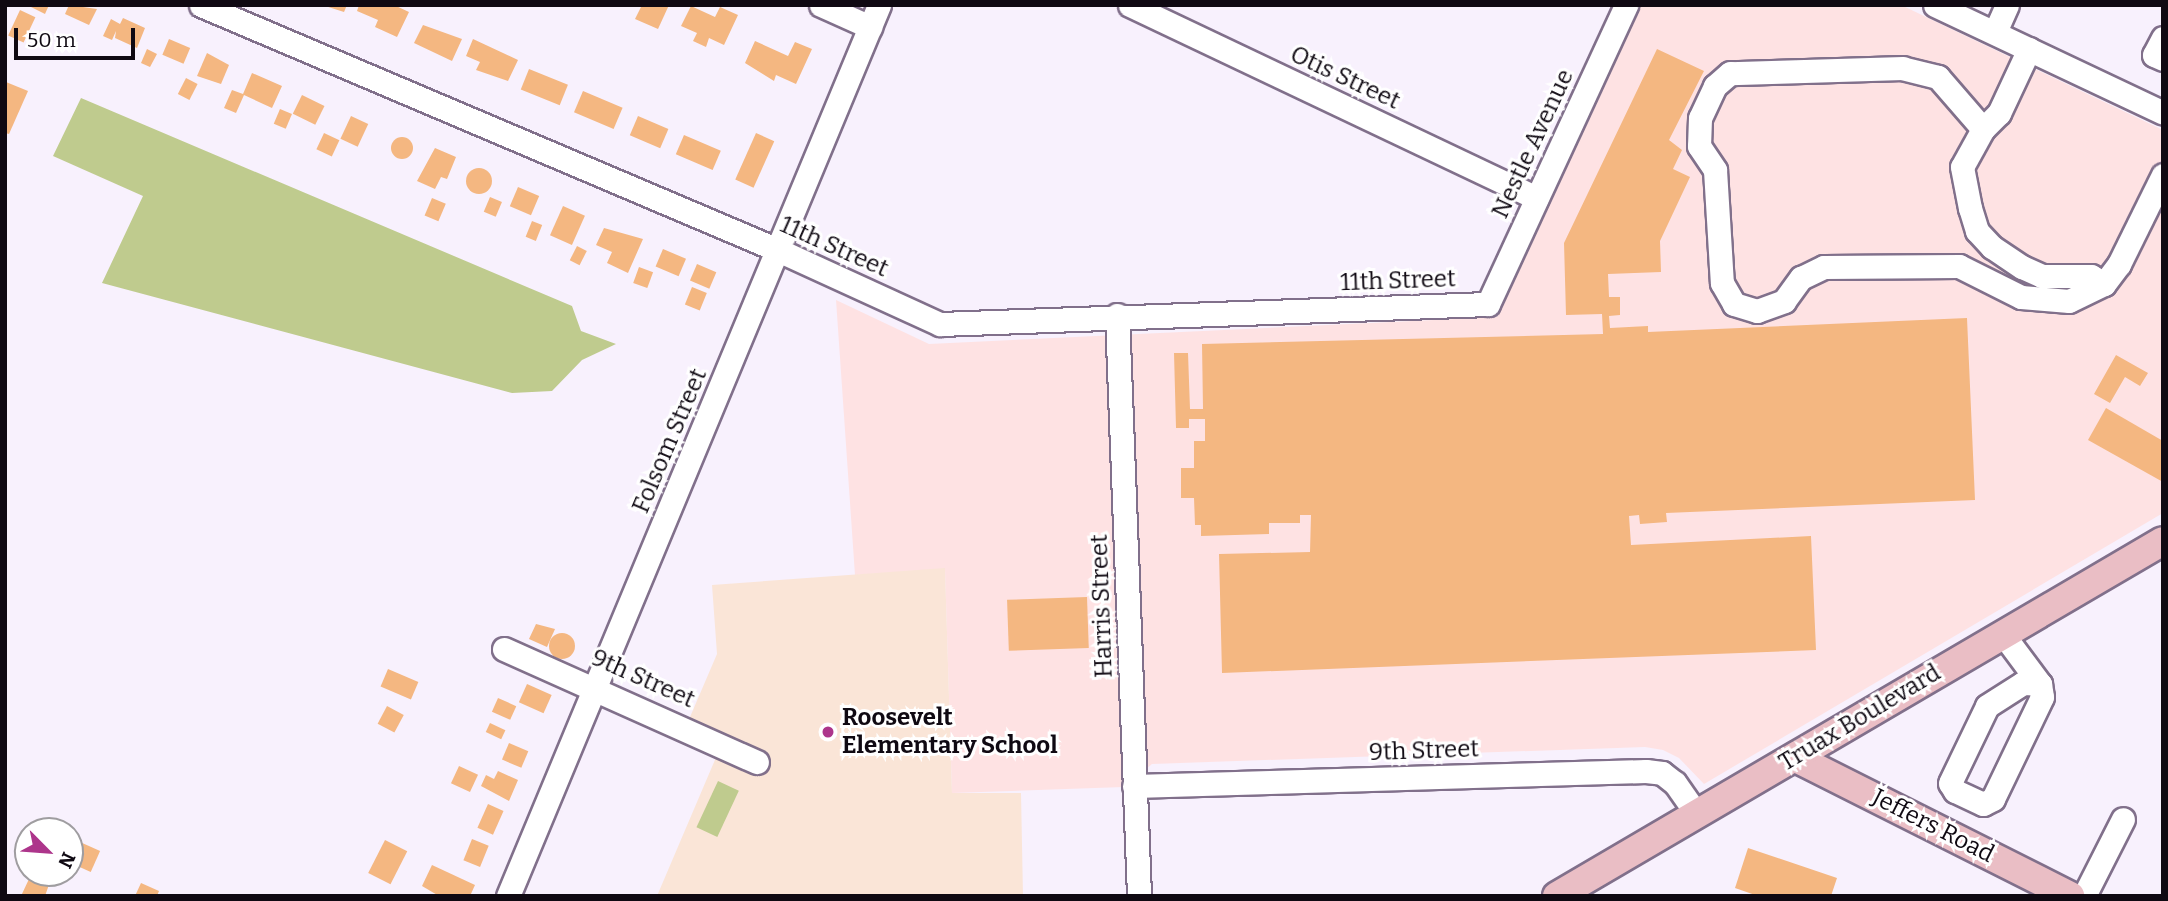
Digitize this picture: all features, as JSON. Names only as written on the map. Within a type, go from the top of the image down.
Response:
[{"type":"main road","name":"Truax Boulevard","points":[[1558,896],[1696,813],[1796,758],[2003,633],[2160,548]]},
{"type":"main road","name":"Jeffers Road","points":[[1796,758],[2070,896]]},
{"type":"street","name":"11th Street","points":[[201,5],[778,250],[940,324],[1117,315],[1488,304]]},
{"type":"street","points":[[821,5],[870,27]]},
{"type":"street","name":"Folsom Street","points":[[508,896],[598,687],[878,5]]},
{"type":"street","name":"Otis Street","points":[[1130,5],[1536,198]]},
{"type":"street","name":"Nestle Avenue","points":[[1488,304],[1626,5]]},
{"type":"street","points":[[1936,5],[2163,113]]},
{"type":"street","points":[[1995,32],[2007,5]]},
{"type":"street","points":[[2163,37],[2154,55],[2163,59]]},
{"type":"street","points":[[2029,49],[1999,113],[1983,129],[1962,167],[1977,230],[1992,247],[2042,276],[2076,273],[2104,284]]},
{"type":"street","points":[[1983,129],[1938,77],[1903,68],[1730,73],[1715,86],[1700,118],[1699,146],[1715,170],[1722,282],[1734,304],[1757,311],[1784,301],[1801,278],[1824,267],[1959,266],[2021,296],[2069,302],[2104,284],[2119,264],[2163,175]]},
{"type":"street","name":"Harris Street","points":[[1117,315],[1139,896]]},
{"type":"street","points":[[2003,633],[2040,684],[2042,697],[1993,799],[1983,804],[1955,791],[1950,783],[1987,706],[2023,683],[2040,684]]},
{"type":"street","name":"9th Street","points":[[504,649],[598,687],[757,762]]},
{"type":"street","name":"9th Street","points":[[1134,786],[1646,771],[1662,773],[1675,783],[1696,813]]},
{"type":"street","points":[[2084,896],[2123,819]]},
{"type":"shaded area","points":[[1641,5],[1901,5],[2163,130],[2163,513],[1704,784],[1679,758],[1663,750],[1645,747],[1152,764],[1124,787],[952,793],[945,569],[855,575],[836,300],[929,344],[1497,317]]},
{"type":"shaded area","name":"Roosevelt Elementary School","points":[[945,568],[952,793],[1021,793],[1023,896],[657,896],[723,741],[687,724],[717,654],[712,585]]},
{"type":"green space","points":[[81,98],[572,306],[581,331],[616,344],[582,360],[552,391],[512,393],[102,283],[143,196],[53,156]]},
{"type":"green space","points":[[718,781],[739,791],[717,837],[696,827]]},
{"type":"building","points":[[27,5],[49,5],[45,14]]},
{"type":"building","points":[[69,5],[97,9],[89,25],[65,14]]},
{"type":"building","points":[[322,5],[347,5],[344,12]]},
{"type":"building","points":[[359,5],[394,5],[409,12],[397,37],[375,27],[378,20],[357,11]]},
{"type":"building","points":[[642,5],[669,5],[658,29],[635,19]]},
{"type":"building","points":[[691,6],[715,17],[720,7],[738,15],[724,45],[709,38],[706,47],[693,41],[697,33],[681,26]]},
{"type":"building","points":[[20,10],[35,17],[24,43],[8,35]]},
{"type":"building","points":[[123,18],[145,28],[137,48],[115,38],[116,31],[112,40],[103,36],[111,19],[120,24]]},
{"type":"building","points":[[423,25],[462,39],[452,61],[414,43]]},
{"type":"building","points":[[169,39],[190,48],[184,64],[162,55]]},
{"type":"building","points":[[473,39],[518,60],[508,81],[476,70],[480,62],[466,56]]},
{"type":"building","points":[[755,41],[788,56],[795,42],[812,49],[796,84],[776,75],[774,81],[745,63]]},
{"type":"building","points":[[147,49],[157,54],[150,67],[141,63]]},
{"type":"building","points":[[1657,49],[1704,71],[1669,140],[1682,150],[1673,169],[1690,177],[1660,241],[1661,272],[1608,274],[1609,297],[1620,297],[1620,315],[1609,316],[1610,328],[1648,326],[1648,332],[1967,318],[1975,500],[1666,513],[1667,522],[1640,524],[1639,515],[1629,516],[1631,545],[1811,536],[1816,650],[1222,673],[1219,554],[1310,552],[1311,515],[1300,515],[1300,523],[1269,523],[1269,534],[1201,536],[1201,525],[1195,525],[1194,498],[1181,498],[1181,468],[1194,468],[1194,441],[1205,441],[1205,419],[1189,419],[1189,428],[1176,428],[1174,353],[1188,353],[1190,409],[1203,409],[1202,344],[1603,334],[1602,314],[1566,315],[1564,243]]},
{"type":"building","points":[[207,53],[229,65],[221,84],[197,76]]},
{"type":"building","points":[[529,69],[568,85],[560,105],[521,89]]},
{"type":"building","points":[[252,73],[282,86],[272,108],[244,95],[236,113],[224,108],[232,90],[243,94]]},
{"type":"building","points":[[186,78],[198,84],[189,100],[178,94]]},
{"type":"building","points":[[6,82],[28,91],[9,134],[5,133]]},
{"type":"building","points":[[583,91],[623,108],[614,129],[574,112]]},
{"type":"building","points":[[302,95],[324,106],[315,125],[293,114]]},
{"type":"building","points":[[280,109],[292,114],[286,129],[274,124]]},
{"type":"building","points":[[351,116],[368,124],[358,147],[340,139]]},
{"type":"building","points":[[638,116],[668,129],[660,148],[630,135]]},
{"type":"building","points":[[324,133],[339,140],[332,156],[316,149]]},
{"type":"building","points":[[756,133],[774,141],[754,188],[735,180]]},
{"type":"building","points":[[684,135],[721,151],[713,170],[676,154]]},
{"type":"building","points":[[398,137],[406,137],[413,144],[413,152],[406,159],[398,159],[391,152],[391,144]]},
{"type":"building","points":[[435,148],[456,157],[447,179],[441,177],[435,189],[417,181]]},
{"type":"building","points":[[479,168],[488,172],[492,181],[488,190],[479,194],[470,190],[466,181],[470,172]]},
{"type":"building","points":[[518,187],[539,196],[531,215],[510,206]]},
{"type":"building","points":[[490,197],[502,202],[496,217],[484,212]]},
{"type":"building","points":[[432,198],[446,204],[438,221],[425,215]]},
{"type":"building","points":[[563,206],[585,216],[572,245],[550,235]]},
{"type":"building","points":[[532,221],[542,225],[536,241],[526,237]]},
{"type":"building","points":[[604,228],[643,239],[628,273],[607,263],[612,252],[596,245]]},
{"type":"building","points":[[577,246],[587,251],[580,265],[570,260]]},
{"type":"building","points":[[663,249],[686,259],[679,276],[656,266]]},
{"type":"building","points":[[697,264],[716,272],[709,289],[690,281]]},
{"type":"building","points":[[639,267],[653,272],[647,288],[633,283]]},
{"type":"building","points":[[692,287],[707,293],[700,311],[685,305]]},
{"type":"building","points":[[2116,355],[2148,373],[2140,386],[2125,377],[2110,403],[2094,394]]},
{"type":"building","points":[[2106,408],[2163,441],[2163,482],[2088,440]]},
{"type":"building","points":[[1087,597],[1089,648],[1009,651],[1007,600]]},
{"type":"building","points":[[536,624],[555,629],[547,647],[529,639]]},
{"type":"building","points":[[562,633],[571,637],[575,646],[571,655],[562,659],[553,655],[549,646],[553,637]]},
{"type":"building","points":[[388,669],[418,682],[411,699],[381,686]]},
{"type":"building","points":[[527,684],[552,695],[544,713],[519,702]]},
{"type":"building","points":[[498,698],[516,706],[510,720],[492,712]]},
{"type":"building","points":[[387,706],[404,715],[394,733],[378,724]]},
{"type":"building","points":[[490,723],[505,730],[501,739],[486,732]]},
{"type":"building","points":[[509,743],[528,751],[521,768],[502,760]]},
{"type":"building","points":[[459,766],[478,775],[470,792],[451,783]]},
{"type":"building","points":[[498,771],[518,780],[509,801],[481,786],[486,775],[494,779]]},
{"type":"building","points":[[488,804],[504,811],[493,835],[477,828]]},
{"type":"building","points":[[472,839],[489,846],[480,867],[463,860]]},
{"type":"building","points":[[385,840],[407,851],[390,884],[368,873]]},
{"type":"building","points":[[84,844],[100,851],[91,872],[84,869]]},
{"type":"building","points":[[1748,848],[1837,878],[1831,896],[1758,896],[1735,888]]},
{"type":"building","points":[[432,865],[475,885],[470,896],[439,896],[422,886]]},
{"type":"building","points":[[141,883],[159,891],[157,896],[135,896]]},
{"type":"building","points":[[25,887],[48,887],[45,896],[21,896]]},
{"type":"place","name":"Roosevelt Elementary School","points":[[828,732]]}]
